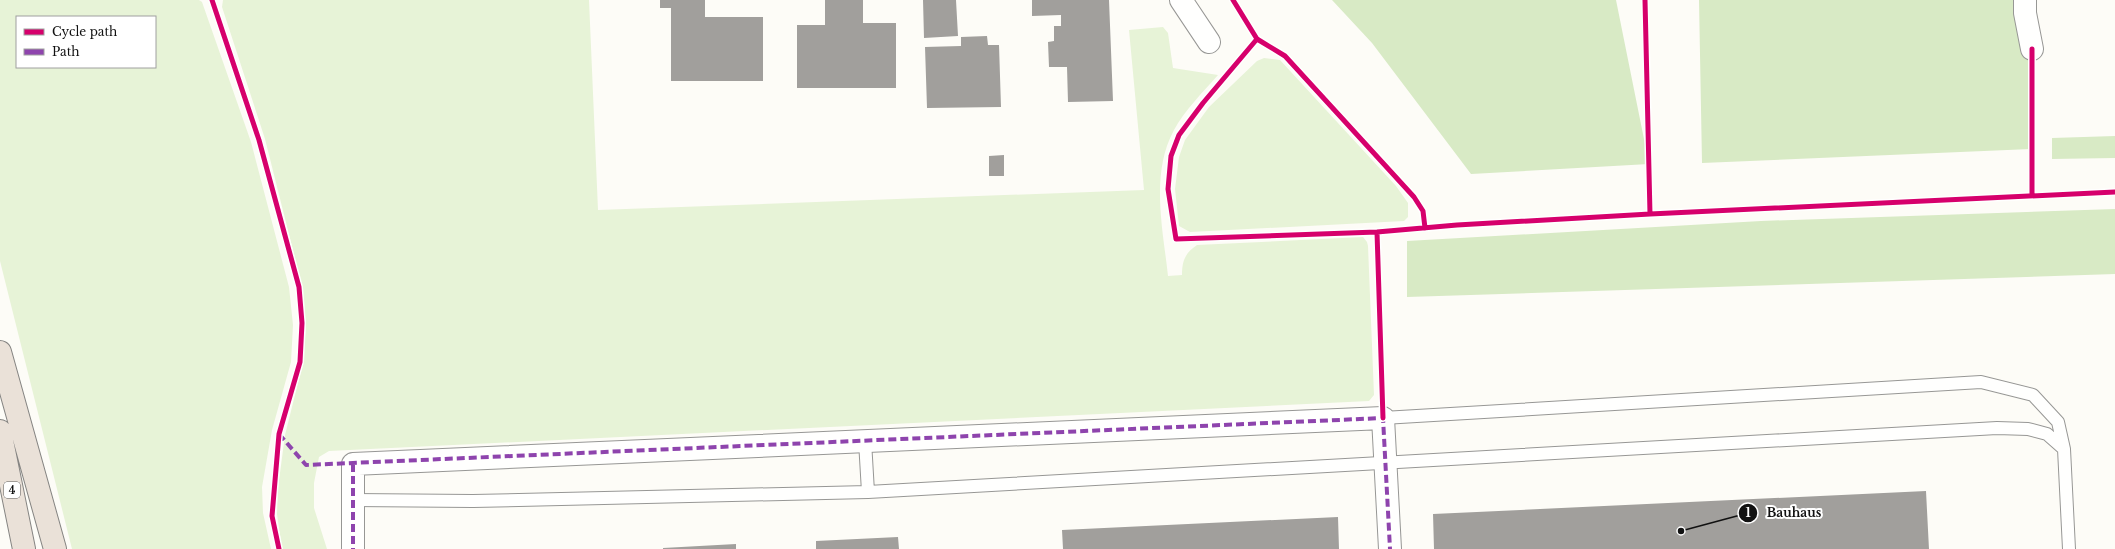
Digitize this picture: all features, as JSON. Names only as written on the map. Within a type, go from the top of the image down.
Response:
[{"type":"highway","points":[[0,352],[55,549]]},
{"type":"highway","name":"4","points":[[0,431],[24,549]]},
{"type":"street","points":[[1181,0],[1209,42]]},
{"type":"street","points":[[2025,0],[2025,12],[2032,49]]},
{"type":"street","points":[[354,549],[353,464],[1384,418],[1390,549]]},
{"type":"lane","points":[[1384,418],[1981,382],[2033,395],[2058,422],[2064,449],[2069,549]]},
{"type":"lane","points":[[353,500],[473,501],[868,492],[1997,428],[2028,429],[2047,434],[2064,449]]},
{"type":"lane","points":[[865,441],[868,492]]},
{"type":"green space","points":[[0,0],[199,0],[202,2],[251,142],[289,287],[293,325],[291,362],[272,430],[262,487],[263,513],[271,549],[72,549],[0,261]]},
{"type":"green space","points":[[223,0],[589,0],[598,210],[1144,190],[1129,30],[1163,27],[1168,33],[1173,68],[1218,75],[1183,115],[1174,130],[1162,165],[1160,183],[1161,221],[1168,276],[1182,275],[1187,254],[1197,245],[1363,237],[1368,246],[1374,395],[1369,401],[329,451],[319,457],[314,483],[314,508],[327,549],[282,549],[277,514],[278,488],[285,435],[303,363],[306,325],[302,286],[265,139],[222,7]]},
{"type":"green space","points":[[1332,0],[1616,0],[1649,164],[1471,174],[1372,43]]},
{"type":"green space","points":[[1699,0],[2027,0],[2032,49],[2031,149],[1702,163]]},
{"type":"green space","points":[[1264,58],[1280,60],[1396,186],[1408,203],[1408,217],[1404,221],[1190,232],[1179,226],[1175,189],[1179,157],[1185,140],[1209,107],[1257,61]]},
{"type":"green space","points":[[2115,136],[2115,158],[2052,159],[2052,138]]},
{"type":"green space","points":[[2115,209],[2115,274],[1407,297],[1407,241],[1761,221]]},
{"type":"building","points":[[660,0],[705,0],[705,17],[763,17],[763,81],[671,81],[671,8],[660,8]]},
{"type":"building","points":[[825,0],[863,0],[863,23],[896,23],[896,88],[797,88],[797,25],[825,25]]},
{"type":"building","points":[[923,0],[956,0],[958,36],[924,38]]},
{"type":"building","points":[[1032,0],[1109,0],[1113,101],[1068,102],[1067,67],[1049,67],[1048,42],[1054,41],[1054,26],[1061,26],[1061,15],[1032,16]]},
{"type":"building","points":[[987,36],[988,45],[999,45],[1001,107],[927,108],[925,47],[961,46],[961,37]]},
{"type":"building","points":[[1004,155],[1004,176],[989,176],[989,156]]},
{"type":"building","points":[[1926,491],[1929,549],[1434,549],[1433,514]]},
{"type":"building","points":[[1338,517],[1339,549],[1063,549],[1062,530]]},
{"type":"building","points":[[898,537],[899,549],[816,549],[816,541]]},
{"type":"building","points":[[736,544],[736,549],[663,549],[663,548]]},
{"type":"marked path","points":[[279,434],[306,465],[1383,418],[1390,549]]},
{"type":"marked path","points":[[353,464],[353,549]]},
{"type":"cycle path","points":[[212,0],[259,140],[299,287],[302,323],[300,362],[279,434],[272,516],[279,549]]},
{"type":"cycle path","points":[[1233,0],[1257,39],[1285,56],[1414,197],[1423,211],[1425,228]]},
{"type":"cycle path","points":[[1645,0],[1650,214]]},
{"type":"cycle path","points":[[1257,39],[1203,103],[1179,135],[1171,156],[1168,189],[1176,239],[1377,232],[1457,225],[1650,214],[2115,192]]},
{"type":"cycle path","points":[[2032,49],[2032,195]]},
{"type":"cycle path","points":[[1377,232],[1383,418]]},
{"type":"place","name":"Bauhaus","points":[[1681,531]]}]
